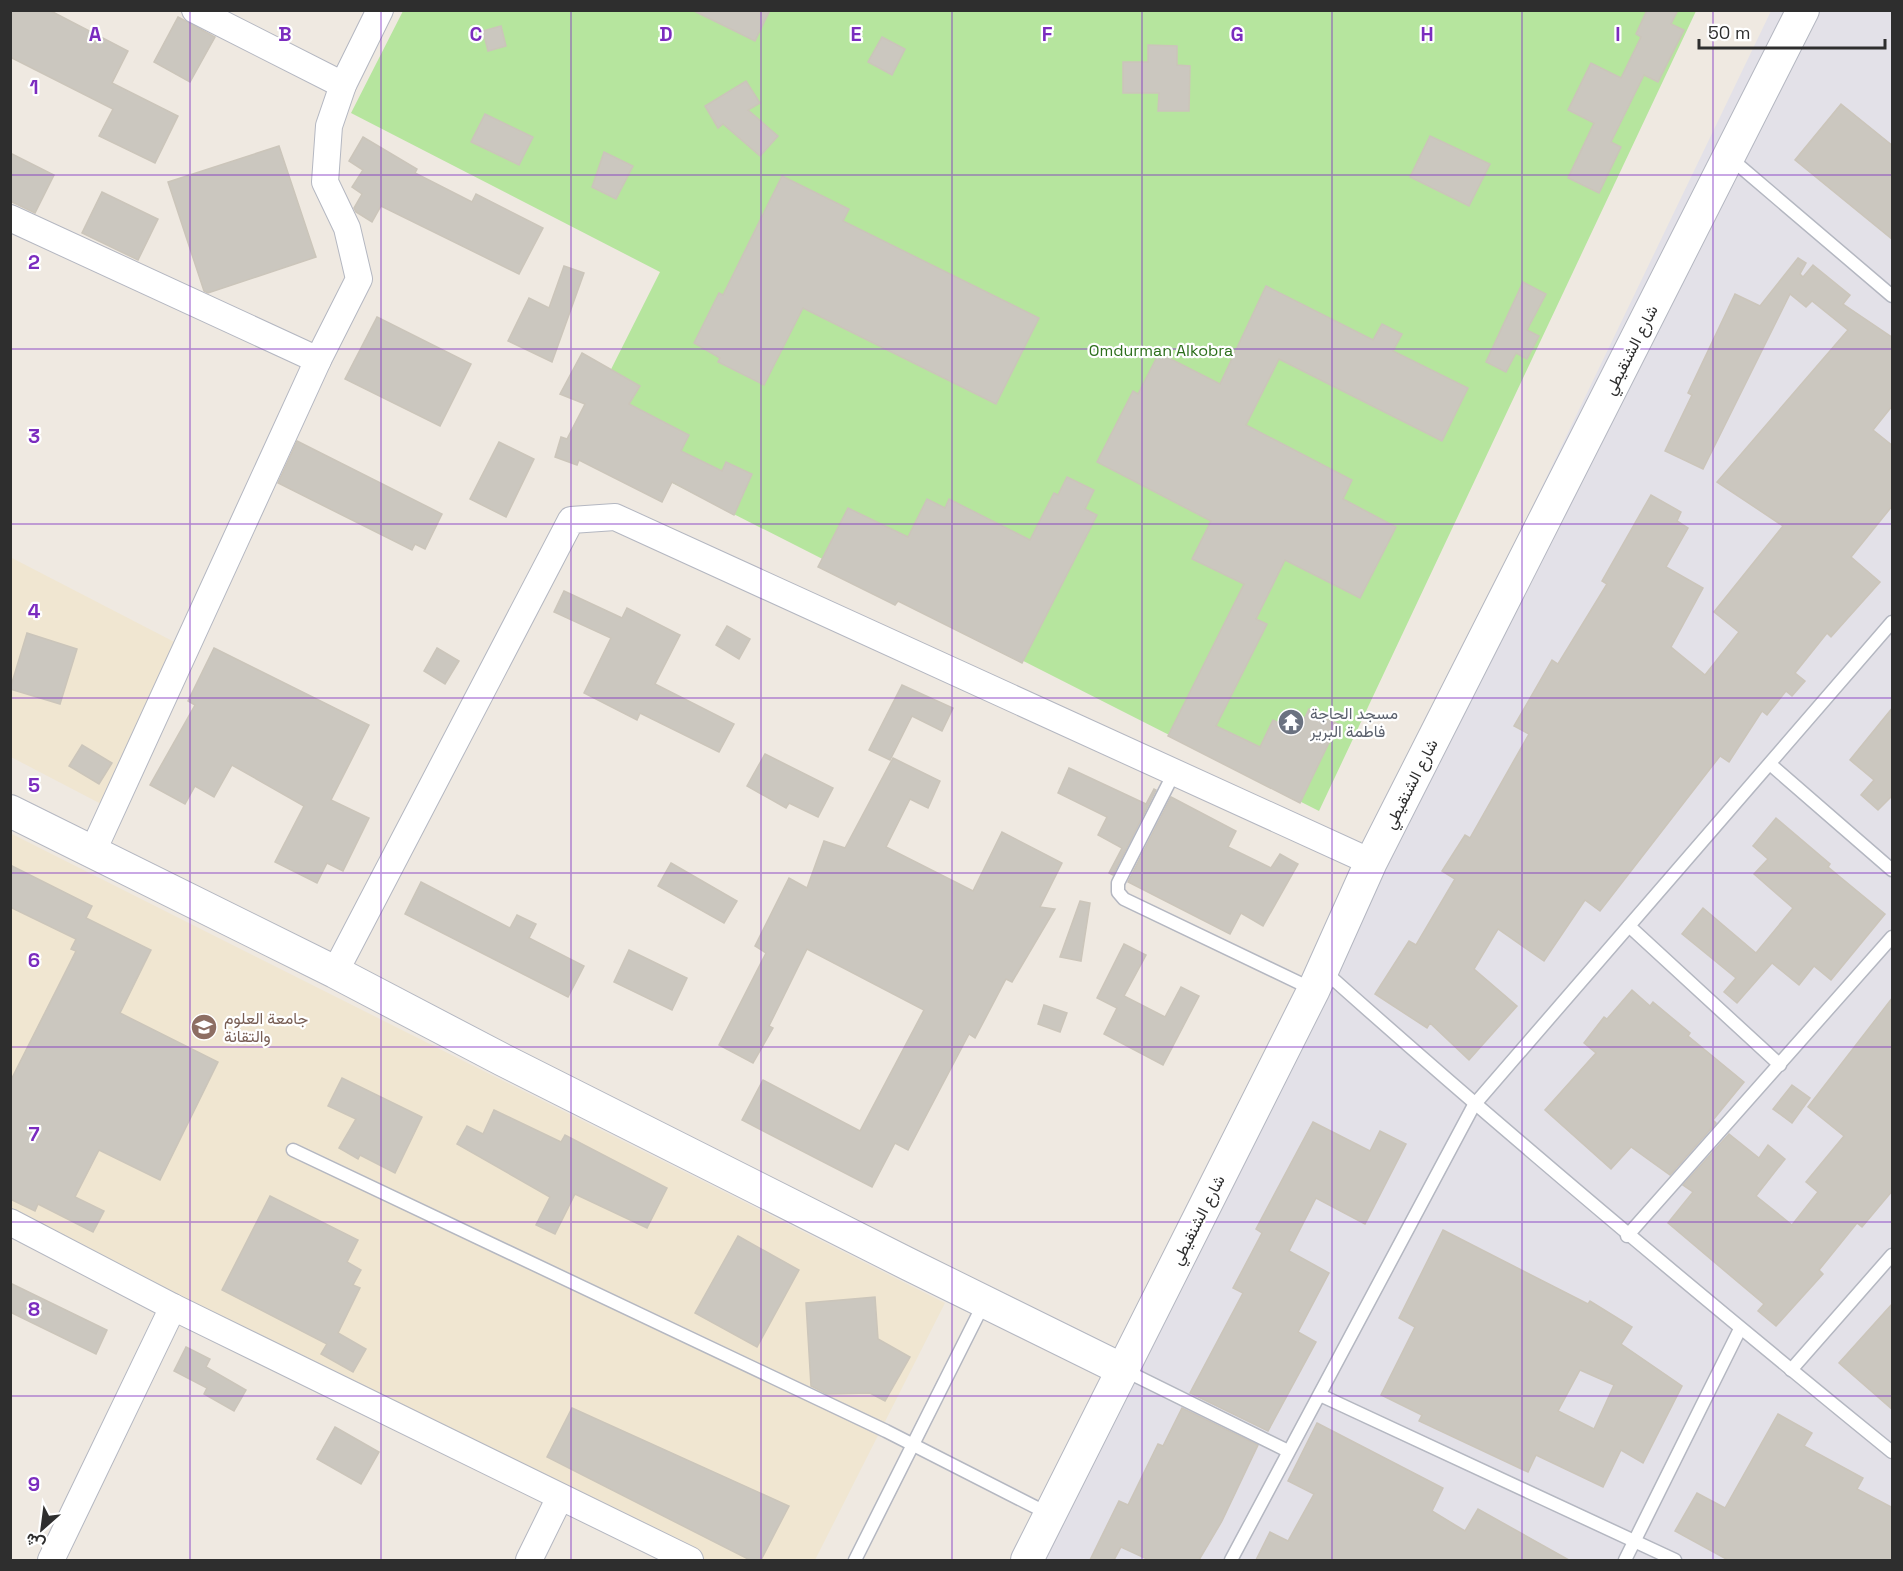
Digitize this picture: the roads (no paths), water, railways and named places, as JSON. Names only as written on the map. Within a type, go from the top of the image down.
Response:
[{"type":"street","points":[[195,10],[343,85]]},
{"type":"street","points":[[92,853],[318,360],[359,279],[347,228],[325,182],[329,126],[343,85],[380,10]]},
{"type":"street","name":"شارع الشنقيطي","points":[[1027,1560],[1318,979],[1371,862],[1803,10]]},
{"type":"street","points":[[10,218],[318,360]]},
{"type":"street","points":[[335,972],[571,520],[615,517],[1371,862]]},
{"type":"street","points":[[10,811],[335,972],[503,1060],[1123,1370]]},
{"type":"street","points":[[10,1222],[173,1307],[690,1560]]},
{"type":"street","points":[[51,1560],[173,1307]]},
{"type":"street","points":[[529,1560],[560,1497]]},
{"type":"lane","points":[[1729,157],[1893,296]]},
{"type":"lane","points":[[1231,1560],[1474,1105],[1893,622]]},
{"type":"lane","points":[[1770,764],[1893,870]]},
{"type":"lane","points":[[1174,773],[1118,884],[1118,892],[1124,899],[1318,979],[1474,1105],[1740,1329],[1893,1452]]},
{"type":"lane","points":[[1629,926],[1780,1065]]},
{"type":"lane","points":[[1628,1236],[1893,937]]},
{"type":"lane","points":[[293,1150],[912,1443],[1050,1514]]},
{"type":"lane","points":[[1791,1370],[1893,1255]]},
{"type":"lane","points":[[855,1560],[984,1302]]},
{"type":"lane","points":[[1625,1560],[1740,1329]]},
{"type":"lane","points":[[1123,1370],[1288,1451]]},
{"type":"lane","points":[[1320,1395],[1675,1560]]},
{"type":"place","name":"مسجد الحاجة فاطمة البرير","points":[[1291,722]]},
{"type":"place","name":"جامعة العلوم والتقانة","points":[[204,1027]]},
{"type":"park label","name":"Omdurman Alkobra","points":[[1161,350]]}]
